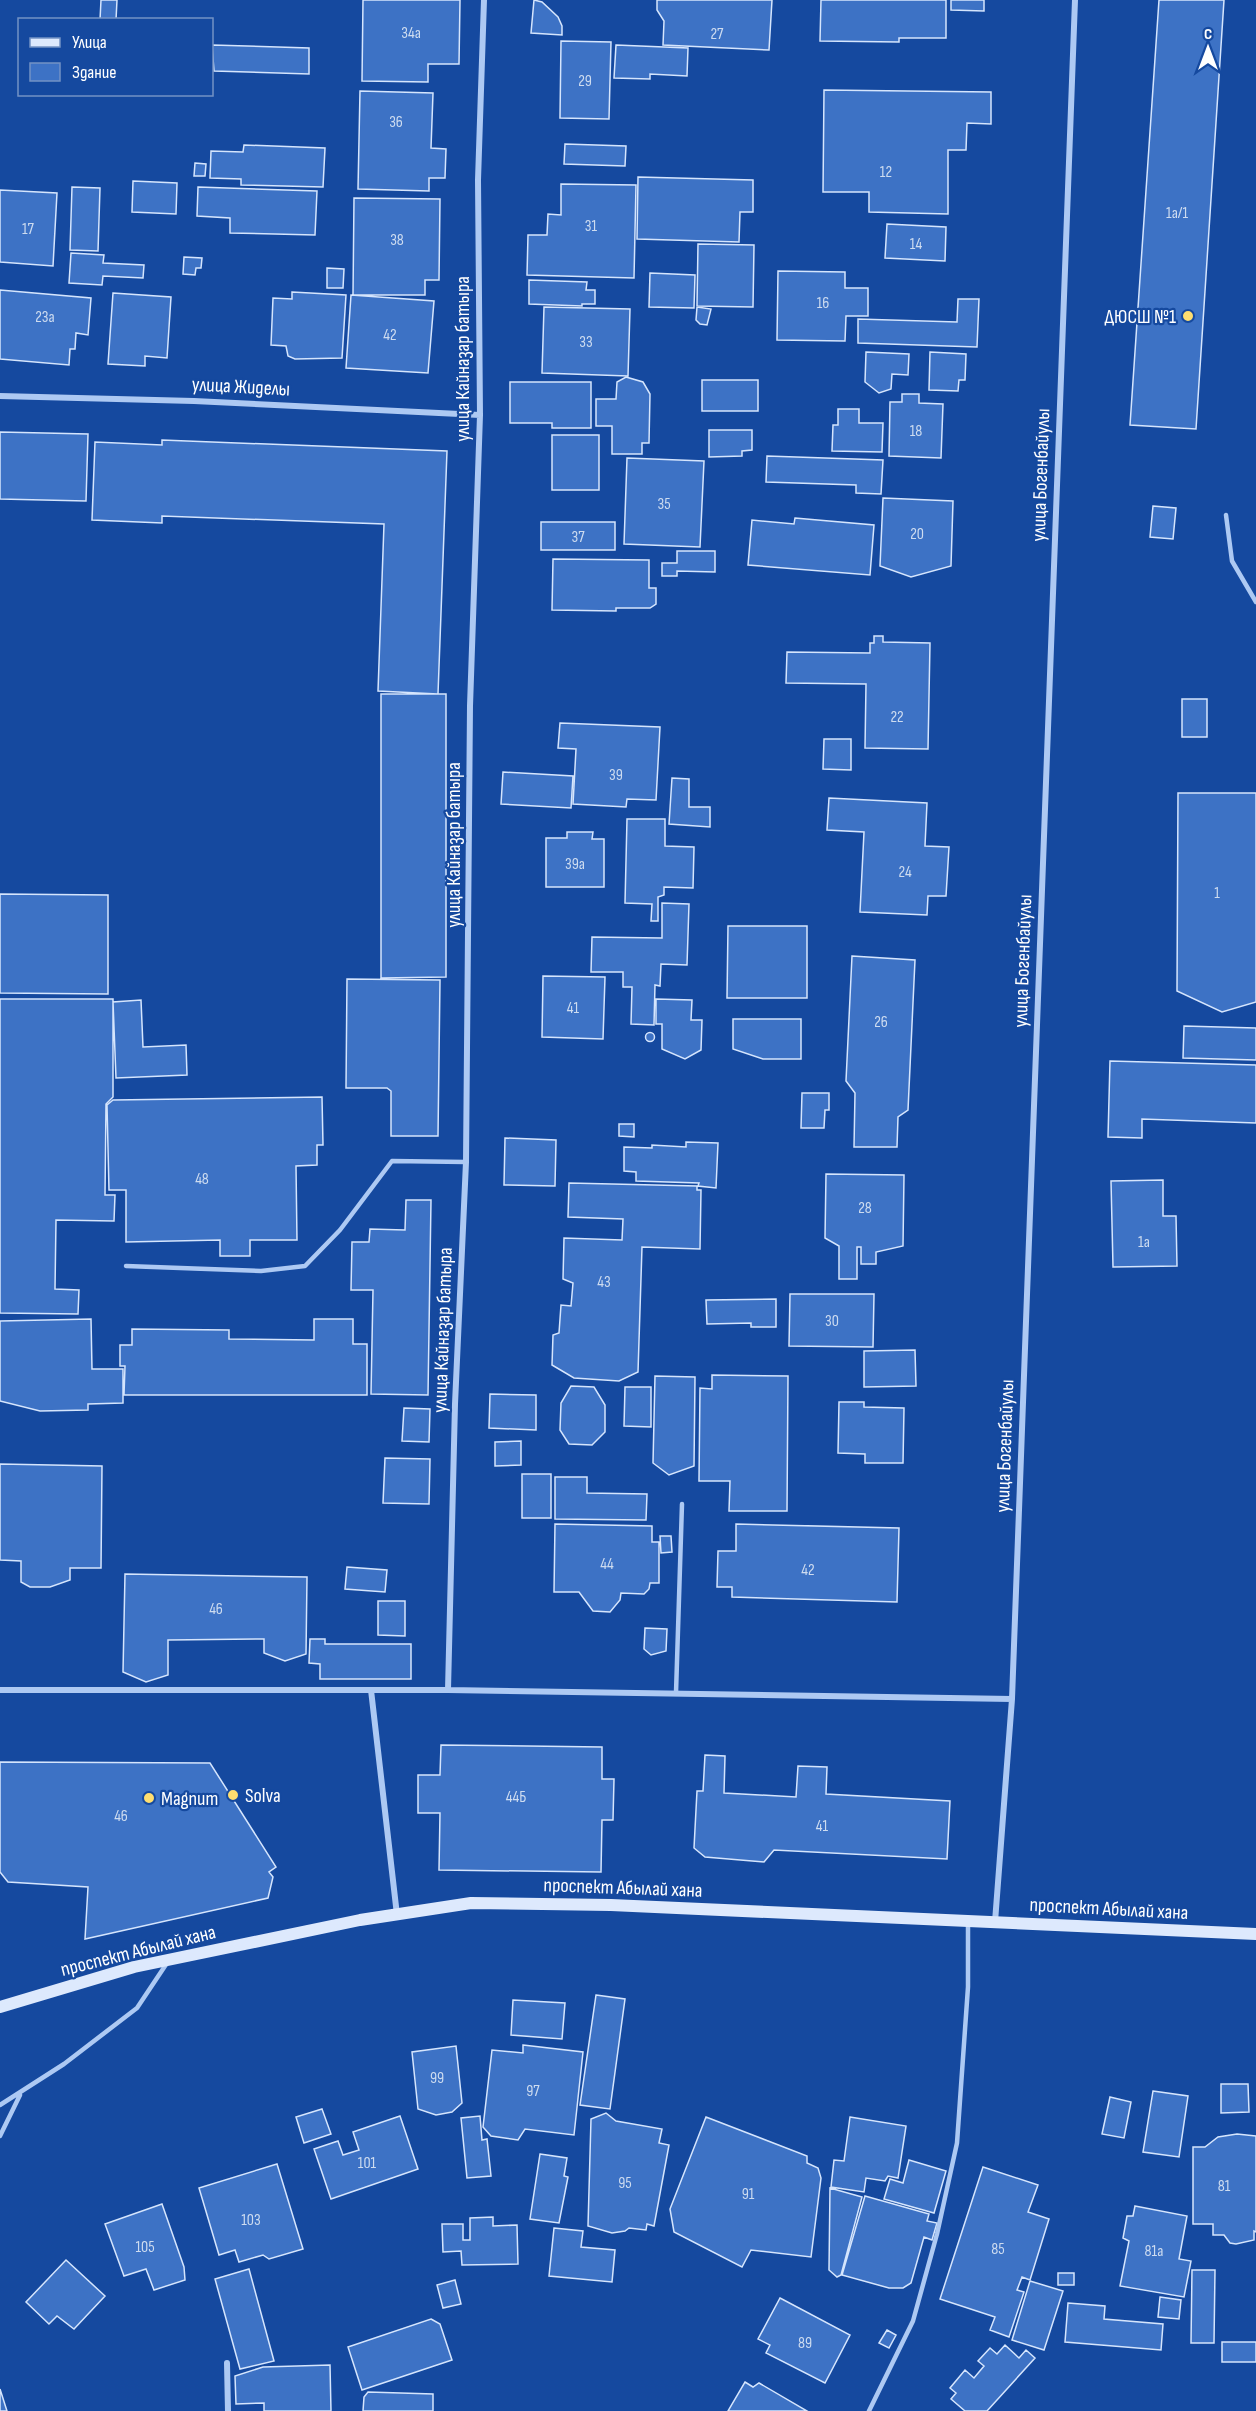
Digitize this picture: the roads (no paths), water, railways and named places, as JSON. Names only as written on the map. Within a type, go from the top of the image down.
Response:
[{"type":"main road","name":"проспект Абылай хана","points":[[0,2007],[134,1967],[360,1920],[471,1903],[611,1905],[1256,1934]]},
{"type":"street","name":"улица Кайназар батыра","points":[[447,1690],[455,1404],[466,1162],[470,706],[480,414],[478,180],[484,0]]},
{"type":"street","name":"улица Богенбайулы","points":[[995,1922],[1012,1700],[1075,0]]},
{"type":"street","name":"улица Жиделы","points":[[0,396],[206,401],[480,414]]},
{"type":"street","points":[[0,1690],[447,1690],[1012,1700]]},
{"type":"street","points":[[371,1690],[397,1915]]},
{"type":"street","points":[[226,2363],[228,2411]]},
{"type":"lane","points":[[1226,515],[1232,561],[1256,602]]},
{"type":"lane","points":[[126,1266],[261,1271],[305,1266],[340,1230],[392,1161],[466,1162]]},
{"type":"lane","points":[[676,1693],[682,1504]]},
{"type":"lane","points":[[868,2411],[913,2321],[937,2234],[957,2143],[968,1987],[968,1921]]},
{"type":"lane","points":[[0,2105],[20,2095],[137,2008],[170,1960]]},
{"type":"lane","points":[[0,2136],[20,2095]]},
{"type":"place","name":"ДЮСШ №1","points":[[1188,316]]},
{"type":"place","name":"Solva","points":[[233,1795]]},
{"type":"place","name":"Magnum","points":[[149,1798]]}]
